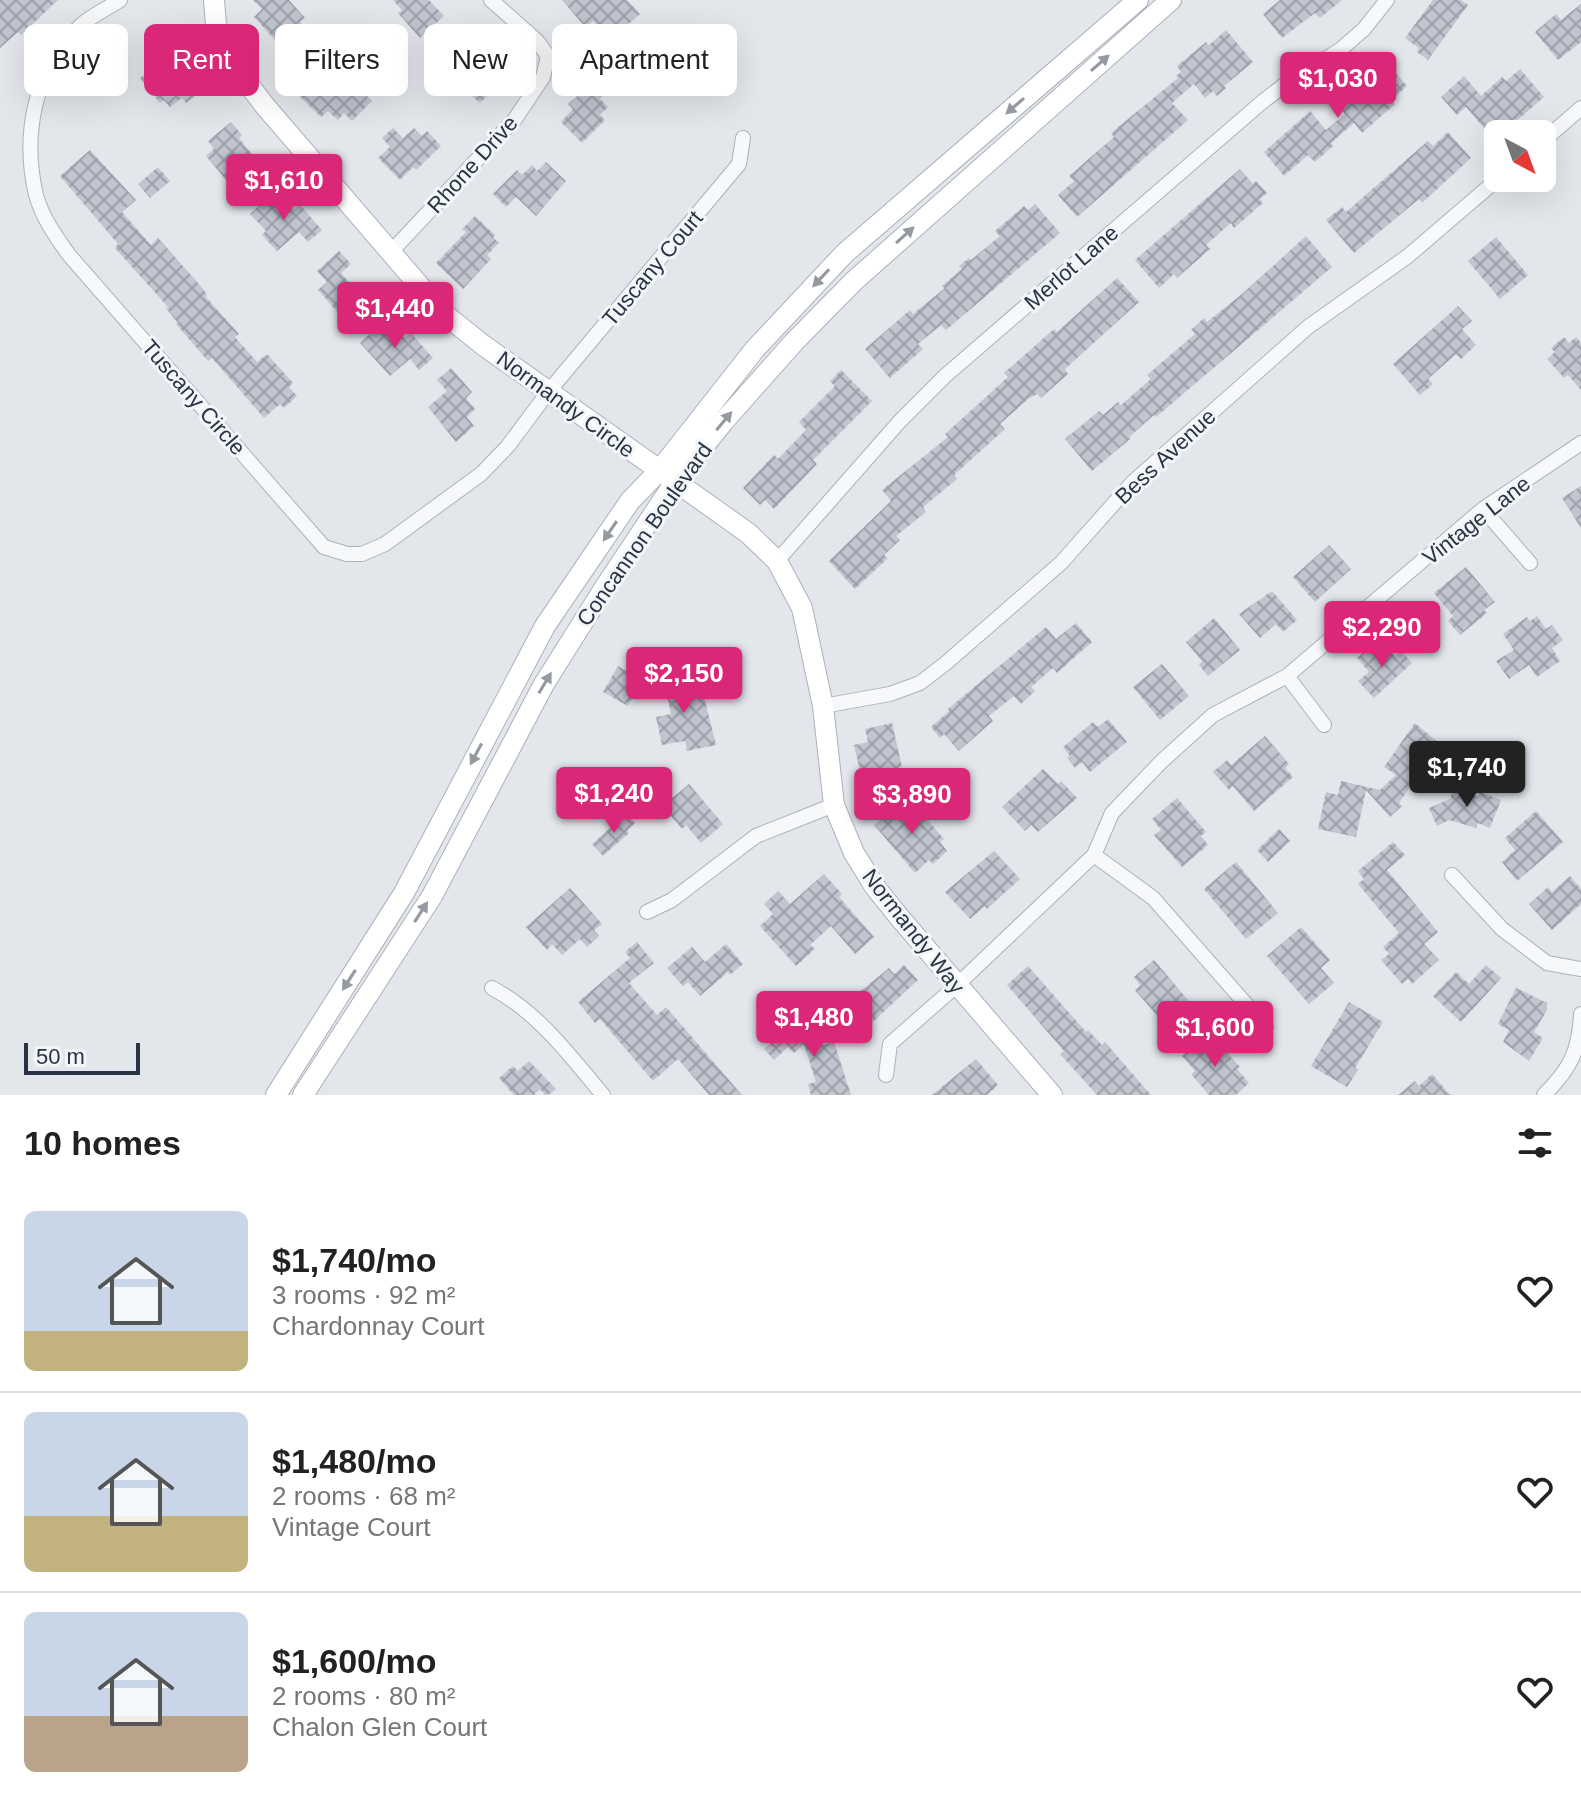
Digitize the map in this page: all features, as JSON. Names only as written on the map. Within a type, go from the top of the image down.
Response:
[{"type":"main road","name":"Normandy Circle","points":[[214,0],[216,25],[230,60],[265,106],[443,313],[667,477]]},
{"type":"main road","name":"Concannon Boulevard","points":[[303,1095],[432,896],[544,684],[605,587],[667,477],[755,349],[845,253],[1138,0]]},
{"type":"main road","name":"Concannon Boulevard","points":[[276,1095],[404,893],[545,626],[630,501],[667,477],[854,281],[1171,0]]},
{"type":"main road","name":"Normandy Way","points":[[667,477],[748,533],[777,561],[802,608],[823,706],[834,805],[854,853],[875,887],[956,986],[1052,1095]]},
{"type":"street","name":"Tuscany Circle","points":[[120,0],[80,26],[56,55],[38,91],[32,121],[36,196],[52,232],[69,255],[324,547],[347,554],[362,554],[385,544],[481,474],[508,446],[549,391]]},
{"type":"street","name":"Rhone Drive","points":[[392,251],[515,119],[543,77],[548,56],[537,41],[491,0]]},
{"type":"street","name":"Merlot Lane","points":[[777,561],[900,421],[945,376],[1261,103],[1340,50],[1364,29],[1387,0]]},
{"type":"street","points":[[1556,130],[1581,108]]},
{"type":"street","name":"Tuscany Court","points":[[549,391],[739,164],[743,138]]},
{"type":"street","name":"Bess Avenue","points":[[823,706],[890,694],[920,683],[946,663],[1061,563],[1133,482],[1308,327],[1408,256],[1484,191]]},
{"type":"street","name":"Vintage Lane","points":[[886,1075],[890,1044],[1094,855],[1112,813],[1162,761],[1213,715],[1287,676],[1483,509],[1581,443]]},
{"type":"street","points":[[1483,509],[1530,563]]},
{"type":"street","points":[[1287,676],[1324,725]]},
{"type":"street","points":[[647,912],[672,900],[756,836],[834,805]]},
{"type":"street","points":[[1094,855],[1153,898],[1266,1027]]},
{"type":"street","points":[[1452,875],[1502,929],[1547,963],[1581,969]]},
{"type":"street","points":[[492,988],[507,996],[542,1025],[603,1095]]},
{"type":"street","points":[[1544,1095],[1565,1074],[1576,1053],[1581,1014]]},
{"type":"building","points":[[0,0],[58,0],[33,24],[24,24],[21,35],[18,32],[0,48]]},
{"type":"building","points":[[253,0],[289,0],[305,18],[300,22],[302,24],[275,24],[275,40],[254,17],[262,9]]},
{"type":"building","points":[[393,0],[429,0],[444,16],[435,24],[424,24],[424,34],[420,38],[398,13],[402,10]]},
{"type":"building","points":[[562,0],[627,0],[640,14],[629,24],[596,24],[593,21],[583,24]]},
{"type":"building","points":[[1280,0],[1342,0],[1320,18],[1315,13],[1282,38],[1263,14]]},
{"type":"building","points":[[1433,0],[1461,0],[1468,5],[1428,60],[1417,52],[1419,48],[1405,38]]},
{"type":"building","points":[[1581,4],[1581,42],[1558,60],[1535,32],[1556,14],[1561,20]]},
{"type":"building","points":[[1226,30],[1253,62],[1224,86],[1226,88],[1217,96],[1213,91],[1205,98],[1194,84],[1172,103],[1188,120],[1077,217],[1058,195],[1074,181],[1069,176],[1114,137],[1111,133],[1178,78],[1176,76],[1181,72],[1177,66]]},
{"type":"building","points":[[1385,61],[1407,86],[1392,100],[1395,104],[1362,133],[1354,123],[1315,162],[1308,155],[1284,176],[1264,152],[1310,111],[1326,130],[1345,114],[1337,104]]},
{"type":"building","points":[[1520,69],[1544,97],[1517,120],[1484,120],[1484,128],[1466,107],[1457,115],[1441,97],[1464,76],[1481,96],[1502,77],[1506,81]]},
{"type":"building","points":[[154,96],[195,96],[186,103],[182,98],[170,107],[164,100],[160,103]]},
{"type":"building","points":[[299,96],[367,96],[372,101],[352,121],[344,113],[338,120],[328,111],[321,117]]},
{"type":"building","points":[[472,96],[487,96],[480,103]]},
{"type":"building","points":[[578,96],[602,96],[600,99],[608,107],[600,115],[605,120],[582,143],[561,122],[573,109],[568,104]]},
{"type":"building","points":[[231,122],[242,135],[239,138],[265,170],[237,193],[206,156],[214,149],[208,141]]},
{"type":"building","points":[[393,128],[403,138],[414,128],[422,136],[427,131],[441,146],[416,170],[413,167],[400,180],[378,158],[390,147],[382,138]]},
{"type":"building","points":[[1448,132],[1471,158],[1422,203],[1419,199],[1354,253],[1326,220],[1342,207],[1346,212],[1428,141],[1433,146]]},
{"type":"building","points":[[90,150],[136,200],[122,212],[151,245],[158,238],[239,334],[235,337],[257,362],[267,354],[293,383],[289,387],[297,396],[284,408],[280,404],[264,418],[212,358],[208,361],[176,324],[168,307],[115,248],[118,244],[60,176]]},
{"type":"building","points":[[546,162],[566,181],[536,216],[516,197],[506,207],[493,194],[517,170],[522,175],[532,165],[537,171]]},
{"type":"building","points":[[158,167],[170,181],[150,198],[138,184]]},
{"type":"building","points":[[1240,169],[1253,184],[1256,181],[1267,193],[1260,199],[1263,203],[1234,228],[1231,223],[1206,245],[1210,249],[1177,278],[1174,274],[1159,288],[1135,260]]},
{"type":"building","points":[[271,195],[279,205],[285,200],[294,210],[300,205],[322,230],[308,242],[299,232],[277,251],[262,235],[266,231],[250,214]]},
{"type":"building","points":[[1035,204],[1060,233],[946,330],[941,325],[918,344],[923,349],[890,378],[865,349],[910,310],[913,314],[945,288],[942,286],[962,269],[959,266],[1000,236],[995,231],[1024,206],[1028,210]]},
{"type":"building","points":[[475,216],[499,243],[487,255],[491,259],[463,289],[436,263],[466,232],[462,229]]},
{"type":"building","points":[[1306,236],[1332,267],[1156,417],[1154,415],[1092,471],[1065,439],[1099,411],[1103,415],[1118,402],[1121,405],[1151,379],[1147,375],[1195,334],[1191,330],[1204,318],[1207,322],[1242,294]]},
{"type":"building","points":[[1496,237],[1528,275],[1500,299],[1468,261]]},
{"type":"building","points":[[339,251],[351,264],[341,273],[356,290],[362,286],[373,300],[347,323],[318,290],[327,282],[317,271]]},
{"type":"building","points":[[1117,278],[1139,302],[1065,369],[1068,374],[1041,398],[1037,394],[1028,399],[1000,424],[1005,429],[954,475],[957,479],[923,507],[926,512],[896,536],[900,540],[884,555],[888,558],[855,589],[829,561],[891,501],[882,490],[948,437],[945,434],[1008,377],[1004,373],[1054,329],[1057,332]]},
{"type":"building","points":[[1458,306],[1472,321],[1462,329],[1476,345],[1461,359],[1456,354],[1428,379],[1433,384],[1420,395],[1393,364]]},
{"type":"building","points":[[379,326],[388,336],[396,328],[405,338],[411,333],[433,358],[419,370],[410,359],[390,376],[360,343]]},
{"type":"building","points":[[1564,337],[1569,343],[1576,337],[1581,343],[1581,390],[1568,375],[1564,378],[1547,359],[1555,352],[1551,348]]},
{"type":"building","points":[[451,368],[472,392],[466,398],[475,409],[467,417],[474,426],[456,442],[428,407],[447,391],[437,380]]},
{"type":"building","points":[[841,370],[872,401],[813,460],[817,464],[774,509],[765,500],[760,505],[743,488],[774,455],[778,459],[806,430],[799,422],[835,386],[830,381]]},
{"type":"building","points":[[1581,486],[1581,528],[1562,498]]},
{"type":"building","points":[[1329,545],[1351,569],[1315,602],[1293,577]]},
{"type":"building","points":[[1466,567],[1495,602],[1484,610],[1487,613],[1460,635],[1448,621],[1453,616],[1434,593]]},
{"type":"building","points":[[1272,591],[1297,620],[1283,632],[1276,624],[1260,638],[1239,614]]},
{"type":"building","points":[[1537,616],[1546,629],[1552,625],[1563,640],[1552,648],[1560,661],[1537,677],[1529,665],[1509,679],[1496,661],[1514,650],[1503,634],[1527,617],[1530,621]]},
{"type":"building","points":[[1214,618],[1240,650],[1208,676],[1199,665],[1202,661],[1186,642]]},
{"type":"building","points":[[1076,623],[1092,642],[1057,673],[1053,668],[1031,687],[1035,691],[1021,704],[1014,696],[989,716],[993,721],[959,751],[944,734],[940,738],[931,727],[948,709],[1046,627],[1056,639]]},
{"type":"building","points":[[1383,643],[1395,656],[1401,651],[1412,663],[1374,698],[1358,681],[1369,672],[1357,658],[1368,648],[1372,653]]},
{"type":"building","points":[[1162,664],[1189,696],[1160,720],[1133,687]]},
{"type":"building","points":[[618,666],[643,681],[628,706],[603,692]]},
{"type":"building","points":[[669,675],[670,683],[694,679],[698,698],[704,697],[716,745],[687,751],[685,741],[662,745],[656,717],[671,714],[666,690],[655,693],[652,678]]},
{"type":"building","points":[[1108,719],[1127,742],[1090,772],[1082,762],[1075,768],[1063,747],[1093,722],[1098,727]]},
{"type":"building","points":[[892,723],[902,767],[893,769],[896,780],[864,788],[854,745],[868,742],[865,729]]},
{"type":"building","points":[[1415,723],[1440,744],[1399,803],[1402,806],[1390,817],[1366,790],[1356,837],[1318,829],[1326,792],[1338,795],[1341,781],[1380,790],[1396,775],[1384,767]]},
{"type":"building","points":[[1265,736],[1289,764],[1285,768],[1293,777],[1254,811],[1233,786],[1229,790],[1213,772],[1227,760],[1231,765]]},
{"type":"building","points":[[1043,769],[1058,784],[1061,781],[1077,798],[1038,832],[1031,825],[1025,831],[1002,807]]},
{"type":"building","points":[[689,784],[723,824],[701,843],[686,825],[682,829],[665,809],[673,802],[671,799]]},
{"type":"building","points":[[1454,787],[1478,797],[1480,792],[1501,800],[1490,828],[1478,823],[1476,828],[1449,820],[1437,826],[1429,808],[1450,799]]},
{"type":"building","points":[[1177,798],[1206,832],[1201,836],[1208,845],[1182,867],[1154,835],[1161,830],[1152,819]]},
{"type":"building","points":[[903,800],[916,814],[920,811],[944,839],[940,842],[947,851],[933,864],[929,860],[915,873],[874,825]]},
{"type":"building","points":[[1536,811],[1563,842],[1517,881],[1502,862],[1515,850],[1505,838]]},
{"type":"building","points":[[627,813],[635,823],[627,831],[629,833],[603,856],[592,844]]},
{"type":"building","points":[[1279,829],[1290,841],[1268,862],[1257,850]]},
{"type":"building","points":[[1393,842],[1405,855],[1387,870],[1438,932],[1424,944],[1439,960],[1412,984],[1408,979],[1402,984],[1381,960],[1389,954],[1383,947],[1399,933],[1358,884],[1364,879],[1358,871]]},
{"type":"building","points":[[994,851],[1020,879],[987,909],[985,906],[970,919],[945,892]]},
{"type":"building","points":[[1236,862],[1278,913],[1246,939],[1204,889]]},
{"type":"building","points":[[824,874],[842,894],[839,897],[874,937],[855,954],[831,926],[810,945],[815,949],[796,966],[760,926],[773,914],[764,904],[778,891],[790,904]]},
{"type":"building","points":[[1570,876],[1581,889],[1581,904],[1552,930],[1529,904],[1548,887],[1552,892]]},
{"type":"building","points":[[570,888],[602,924],[594,930],[599,936],[587,947],[580,939],[562,955],[552,944],[547,950],[526,927]]},
{"type":"building","points":[[1301,927],[1330,960],[1321,968],[1334,983],[1309,1004],[1267,956]]},
{"type":"building","points":[[637,942],[654,963],[629,983],[657,1015],[666,1007],[742,1095],[709,1095],[678,1059],[653,1081],[600,1019],[595,1023],[578,1002],[630,958],[625,952]]},
{"type":"building","points":[[726,944],[743,964],[730,975],[728,972],[700,996],[688,982],[683,986],[667,968],[692,947],[705,962]]},
{"type":"building","points":[[1154,960],[1194,1007],[1171,1032],[1135,990],[1140,985],[1134,977]]},
{"type":"building","points":[[904,965],[918,980],[864,1030],[842,1006],[889,968],[894,974]]},
{"type":"building","points":[[1486,965],[1501,978],[1461,1022],[1433,996],[1456,972],[1469,984]]},
{"type":"building","points":[[1028,966],[1086,1032],[1088,1030],[1102,1045],[1105,1042],[1151,1095],[1097,1095],[1060,1054],[1064,1051],[1007,985]]},
{"type":"building","points":[[1516,988],[1547,1003],[1547,1010],[1534,1032],[1543,1038],[1529,1061],[1503,1042],[1509,1030],[1498,1024]]},
{"type":"building","points":[[1349,1002],[1383,1022],[1347,1087],[1311,1066]]},
{"type":"building","points":[[795,1015],[823,1045],[834,1042],[851,1095],[811,1095],[808,1084],[816,1082],[804,1044],[794,1053],[788,1047],[774,1060],[764,1049],[796,1019]]},
{"type":"building","points":[[1205,1036],[1218,1050],[1222,1047],[1240,1067],[1237,1069],[1249,1083],[1236,1095],[1209,1095],[1191,1074],[1195,1071],[1182,1056]]},
{"type":"building","points":[[976,1059],[998,1085],[987,1095],[932,1095]]},
{"type":"building","points":[[529,1061],[556,1089],[548,1095],[540,1089],[534,1095],[514,1095],[499,1078],[513,1066],[518,1071]]},
{"type":"building","points":[[1432,1074],[1450,1095],[1398,1095],[1415,1081],[1419,1086]]}]
